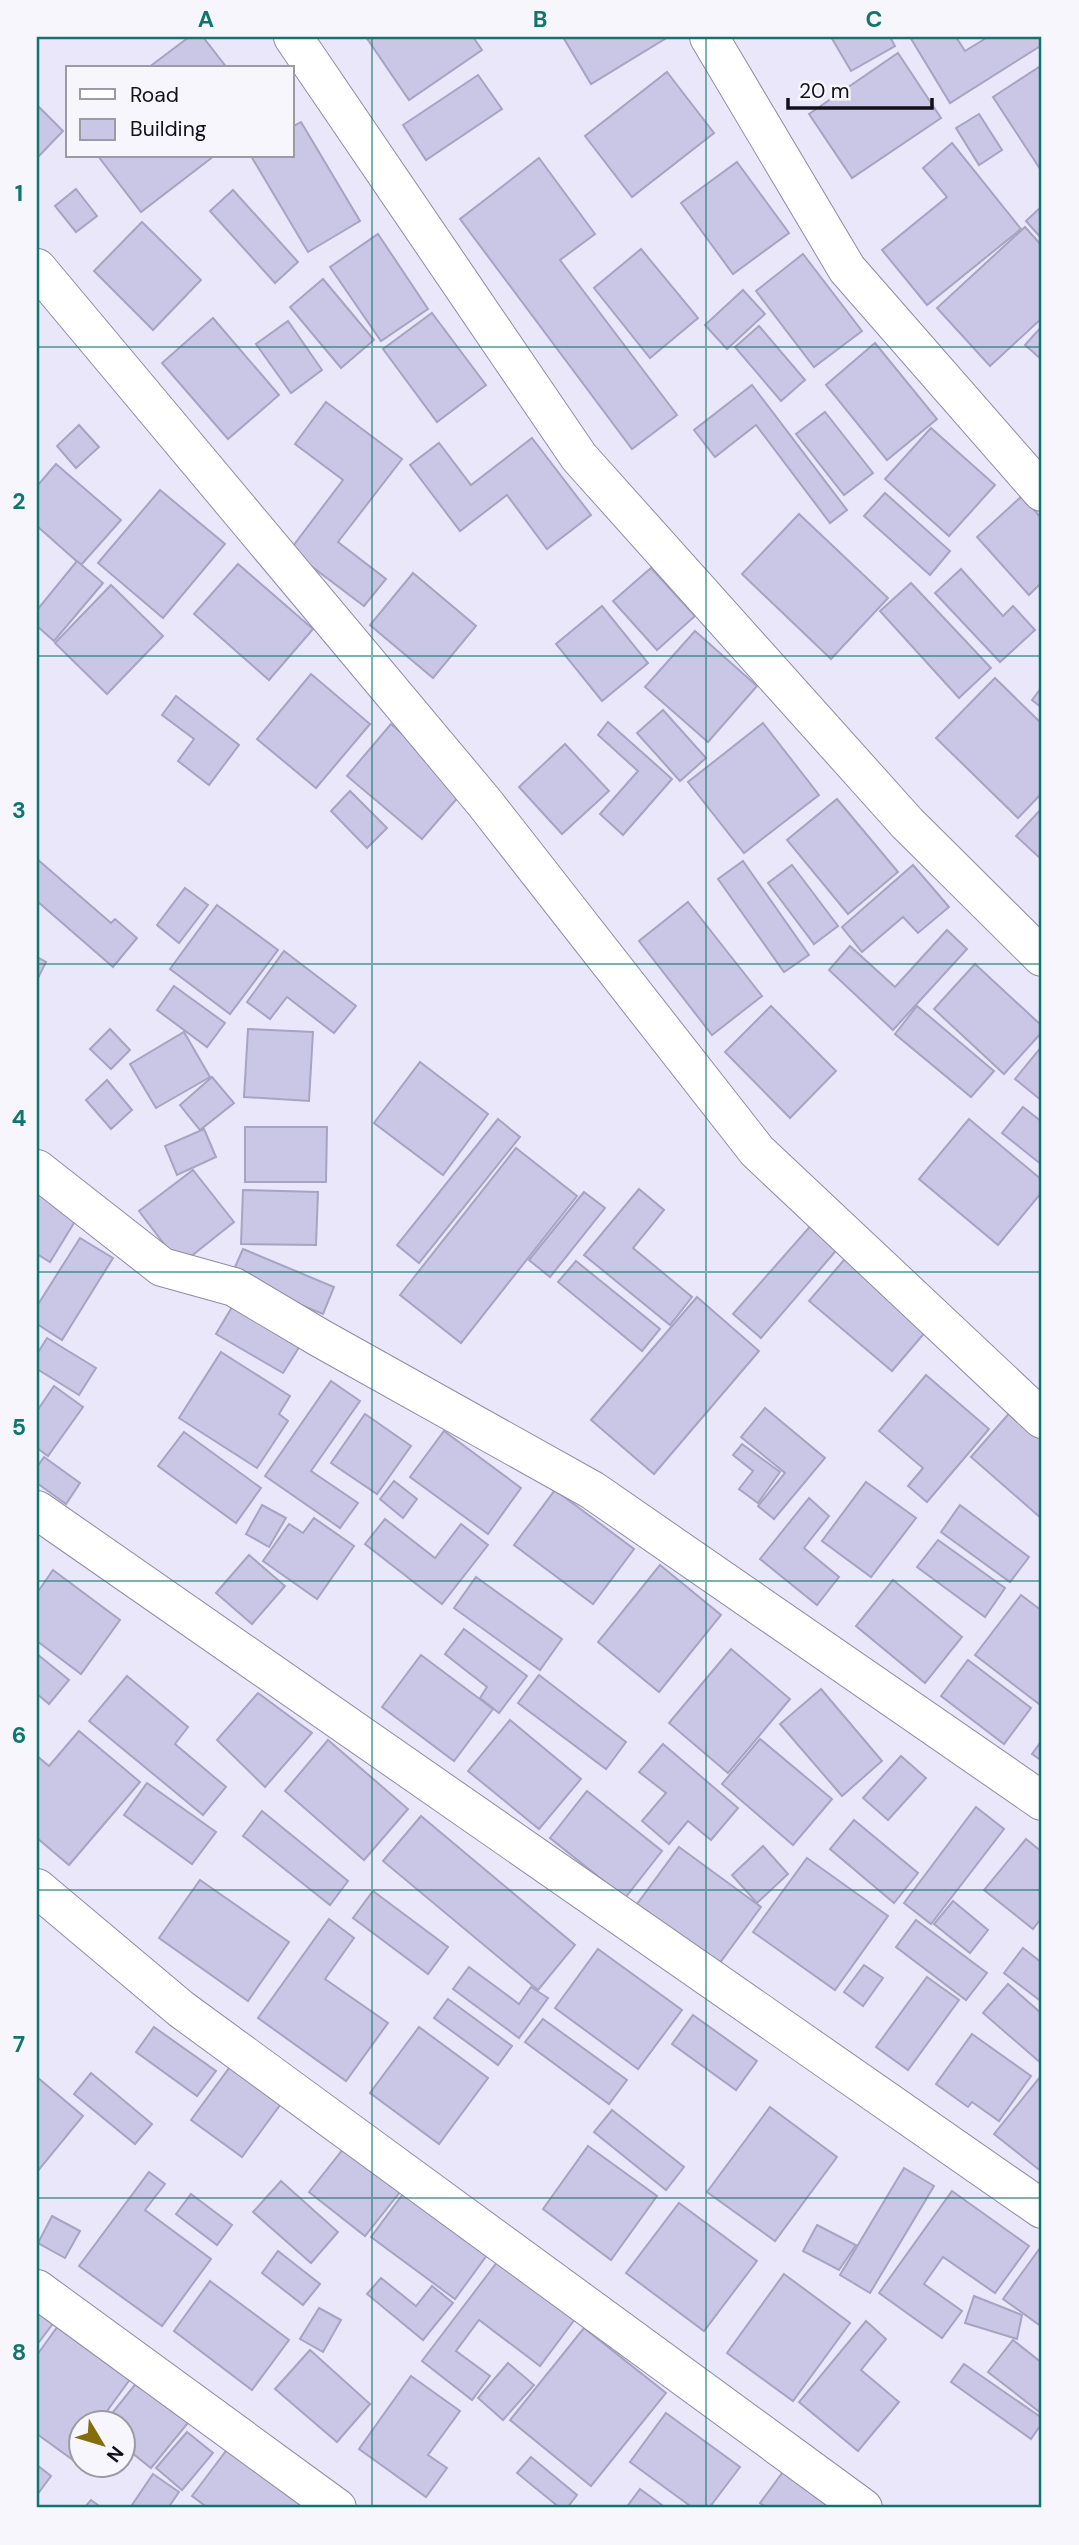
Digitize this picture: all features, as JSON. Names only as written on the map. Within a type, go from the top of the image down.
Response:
[{"type":"street","points":[[292,37],[579,457],[907,823],[1042,957]]},
{"type":"street","points":[[709,37],[847,270],[1042,492]]},
{"type":"street","points":[[37,268],[484,802],[757,1151],[1042,1419]]},
{"type":"street","points":[[37,1169],[162,1267],[234,1287],[592,1490],[1042,1801]]},
{"type":"street","points":[[37,1510],[1042,2208]]},
{"type":"street","points":[[37,1888],[181,2010],[863,2508]]},
{"type":"street","points":[[37,2289],[337,2508]]},
{"type":"building","points":[[189,37],[203,37],[225,66],[151,66]]},
{"type":"building","points":[[366,37],[473,37],[482,50],[409,100]]},
{"type":"building","points":[[563,37],[668,37],[591,84]]},
{"type":"building","points":[[831,37],[890,37],[895,46],[851,71]]},
{"type":"building","points":[[910,37],[956,37],[965,51],[988,37],[1042,37],[1042,45],[950,103]]},
{"type":"building","points":[[898,53],[941,118],[852,178],[809,114]]},
{"type":"building","points":[[1042,65],[1042,172],[993,97]]},
{"type":"building","points":[[667,72],[714,133],[632,197],[585,136]]},
{"type":"building","points":[[478,75],[502,109],[426,160],[403,125]]},
{"type":"building","points":[[37,105],[63,131],[37,158]]},
{"type":"building","points":[[979,114],[1002,150],[979,165],[956,128]]},
{"type":"building","points":[[301,122],[360,221],[308,252],[252,158],[294,158],[294,126]]},
{"type":"building","points":[[952,143],[1021,229],[927,305],[882,250],[947,197],[923,168]]},
{"type":"building","points":[[100,158],[211,158],[141,212]]},
{"type":"building","points":[[539,158],[595,234],[560,260],[677,415],[632,449],[460,219]]},
{"type":"building","points":[[737,162],[789,233],[733,274],[681,203]]},
{"type":"building","points":[[76,189],[97,216],[76,232],[55,206]]},
{"type":"building","points":[[233,190],[298,262],[275,283],[210,211]]},
{"type":"building","points":[[1040,208],[1042,210],[1042,239],[1026,221]]},
{"type":"building","points":[[142,222],[201,280],[153,330],[94,271]]},
{"type":"building","points":[[1025,227],[1042,246],[1042,318],[990,366],[937,308]]},
{"type":"building","points":[[378,234],[428,309],[381,341],[330,267]]},
{"type":"building","points":[[641,249],[698,318],[650,358],[594,288]]},
{"type":"building","points":[[803,254],[862,331],[814,367],[756,291]]},
{"type":"building","points":[[323,279],[374,340],[341,368],[290,307]]},
{"type":"building","points":[[743,290],[765,314],[727,349],[705,325]]},
{"type":"building","points":[[432,313],[486,385],[437,422],[383,349]]},
{"type":"building","points":[[213,318],[279,395],[228,439],[162,363]]},
{"type":"building","points":[[288,321],[322,370],[291,393],[256,344]]},
{"type":"building","points":[[759,326],[805,380],[781,401],[735,347]]},
{"type":"building","points":[[1042,326],[1042,360],[1025,345]]},
{"type":"building","points":[[875,343],[937,419],[887,460],[826,385]]},
{"type":"building","points":[[752,385],[847,510],[830,523],[756,425],[715,457],[694,430]]},
{"type":"building","points":[[326,402],[402,459],[338,542],[386,579],[364,606],[290,550],[343,480],[295,444]]},
{"type":"building","points":[[825,412],[873,473],[844,495],[796,434]]},
{"type":"building","points":[[79,425],[99,447],[76,468],[57,446]]},
{"type":"building","points":[[931,428],[995,485],[949,536],[885,479]]},
{"type":"building","points":[[532,438],[591,515],[547,549],[507,495],[460,531],[410,465],[439,443],[471,485]]},
{"type":"building","points":[[56,464],[121,520],[81,565],[37,526],[37,486]]},
{"type":"building","points":[[160,490],[225,544],[163,618],[98,563]]},
{"type":"building","points":[[885,493],[950,551],[930,575],[864,516]]},
{"type":"building","points":[[1022,496],[1042,519],[1042,582],[1029,595],[977,537]]},
{"type":"building","points":[[799,514],[888,598],[831,659],[742,574]]},
{"type":"building","points":[[77,561],[103,583],[54,641],[37,626],[37,610]]},
{"type":"building","points":[[238,564],[313,629],[269,680],[194,614]]},
{"type":"building","points":[[651,568],[695,616],[657,650],[613,601]]},
{"type":"building","points":[[961,569],[1003,616],[1013,606],[1035,630],[1000,662],[935,593]]},
{"type":"building","points":[[413,573],[476,626],[433,678],[370,625]]},
{"type":"building","points":[[911,583],[991,668],[959,698],[880,611]]},
{"type":"building","points":[[111,585],[163,636],[107,694],[55,643]]},
{"type":"building","points":[[602,606],[648,663],[602,701],[556,644]]},
{"type":"building","points":[[695,631],[757,686],[708,742],[645,687]]},
{"type":"building","points":[[311,674],[370,724],[316,788],[257,739]]},
{"type":"building","points":[[995,678],[1042,724],[1042,793],[1018,818],[936,738]]},
{"type":"building","points":[[1042,687],[1042,708],[1032,700]]},
{"type":"building","points":[[176,696],[239,745],[209,785],[178,761],[194,739],[162,715]]},
{"type":"building","points":[[663,710],[706,758],[680,781],[637,733]]},
{"type":"building","points":[[608,722],[672,779],[623,835],[600,814],[638,771],[598,735]]},
{"type":"building","points":[[763,723],[819,795],[744,853],[688,782]]},
{"type":"building","points":[[391,724],[466,788],[422,839],[347,776]]},
{"type":"building","points":[[565,744],[609,791],[562,834],[519,787]]},
{"type":"building","points":[[350,791],[387,828],[367,848],[331,811]]},
{"type":"building","points":[[837,799],[898,872],[848,914],[787,840]]},
{"type":"building","points":[[1042,808],[1042,860],[1016,836]]},
{"type":"building","points":[[37,859],[111,923],[115,919],[137,938],[113,967],[37,901]]},
{"type":"building","points":[[743,861],[809,955],[784,972],[718,879]]},
{"type":"building","points":[[792,865],[838,926],[814,944],[768,883]]},
{"type":"building","points":[[913,865],[949,907],[918,933],[903,917],[862,952],[842,927]]},
{"type":"building","points":[[185,888],[208,905],[179,943],[157,925]]},
{"type":"building","points":[[688,902],[762,996],[712,1035],[639,941]]},
{"type":"building","points":[[217,905],[278,950],[230,1014],[170,969]]},
{"type":"building","points":[[947,930],[967,949],[893,1030],[829,970],[850,946],[895,987]]},
{"type":"building","points":[[284,951],[356,1006],[334,1033],[287,997],[270,1019],[247,1002]]},
{"type":"building","points":[[37,957],[46,962],[37,980]]},
{"type":"building","points":[[975,964],[1042,1026],[1042,1032],[1004,1074],[934,1009]]},
{"type":"building","points":[[174,986],[225,1023],[207,1047],[157,1010]]},
{"type":"building","points":[[771,1006],[836,1071],[790,1118],[725,1052]]},
{"type":"building","points":[[917,1006],[994,1071],[971,1097],[895,1034]]},
{"type":"building","points":[[110,1029],[130,1050],[111,1069],[90,1049]]},
{"type":"building","points":[[248,1029],[313,1032],[309,1101],[244,1097]]},
{"type":"building","points":[[184,1032],[210,1077],[156,1108],[130,1064]]},
{"type":"building","points":[[1042,1046],[1042,1101],[1015,1079]]},
{"type":"building","points":[[420,1062],[488,1114],[443,1175],[374,1123]]},
{"type":"building","points":[[212,1077],[234,1103],[200,1130],[180,1105]]},
{"type":"building","points":[[107,1080],[132,1110],[111,1129],[86,1100]]},
{"type":"building","points":[[1023,1107],[1042,1122],[1042,1165],[1002,1133]]},
{"type":"building","points":[[498,1119],[520,1137],[419,1263],[397,1245]]},
{"type":"building","points":[[969,1119],[1042,1180],[1042,1192],[998,1245],[919,1179]]},
{"type":"building","points":[[245,1127],[327,1127],[326,1182],[245,1182]]},
{"type":"building","points":[[204,1129],[216,1157],[177,1175],[165,1146]]},
{"type":"building","points":[[516,1148],[577,1196],[461,1343],[400,1295]]},
{"type":"building","points":[[193,1170],[234,1222],[180,1265],[139,1211]]},
{"type":"building","points":[[639,1189],[664,1210],[633,1248],[692,1297],[670,1325],[584,1255]]},
{"type":"building","points":[[243,1190],[318,1192],[316,1245],[241,1244]]},
{"type":"building","points":[[584,1192],[605,1208],[550,1277],[529,1260]]},
{"type":"building","points":[[37,1193],[77,1218],[50,1262],[37,1254]]},
{"type":"building","points":[[814,1222],[840,1246],[761,1338],[733,1314]]},
{"type":"building","points":[[80,1238],[113,1258],[62,1340],[37,1324],[37,1306]]},
{"type":"building","points":[[243,1249],[334,1287],[323,1314],[231,1276]]},
{"type":"building","points":[[850,1253],[933,1323],[892,1371],[809,1301]]},
{"type":"building","points":[[576,1261],[660,1329],[642,1351],[558,1282]]},
{"type":"building","points":[[697,1297],[759,1351],[654,1474],[591,1420]]},
{"type":"building","points":[[235,1302],[303,1341],[283,1373],[216,1334]]},
{"type":"building","points":[[47,1338],[96,1368],[79,1395],[37,1369],[37,1354]]},
{"type":"building","points":[[221,1352],[290,1396],[279,1414],[288,1421],[257,1468],[179,1418]]},
{"type":"building","points":[[926,1375],[989,1429],[927,1502],[908,1486],[923,1468],[879,1431]]},
{"type":"building","points":[[331,1381],[360,1401],[311,1471],[358,1503],[340,1528],[265,1476]]},
{"type":"building","points":[[54,1386],[83,1407],[48,1456],[37,1448],[37,1411]]},
{"type":"building","points":[[765,1408],[825,1458],[774,1519],[758,1506],[785,1473],[741,1437]]},
{"type":"building","points":[[1013,1409],[1042,1434],[1042,1519],[971,1457]]},
{"type":"building","points":[[365,1414],[411,1446],[377,1494],[331,1463]]},
{"type":"building","points":[[444,1431],[521,1488],[488,1534],[410,1477]]},
{"type":"building","points":[[184,1432],[261,1488],[236,1523],[158,1466]]},
{"type":"building","points":[[742,1444],[780,1472],[758,1503],[739,1489],[753,1471],[733,1455]]},
{"type":"building","points":[[44,1457],[80,1483],[66,1504],[37,1483],[37,1467]]},
{"type":"building","points":[[394,1481],[417,1499],[403,1518],[380,1499]]},
{"type":"building","points":[[866,1482],[916,1518],[871,1577],[822,1541]]},
{"type":"building","points":[[555,1490],[634,1549],[593,1604],[514,1545]]},
{"type":"building","points":[[809,1498],[829,1516],[804,1548],[839,1577],[817,1605],[760,1559]]},
{"type":"building","points":[[262,1505],[286,1518],[269,1547],[246,1534]]},
{"type":"building","points":[[960,1505],[1029,1557],[1010,1582],[941,1532]]},
{"type":"building","points":[[314,1518],[354,1546],[317,1599],[263,1561],[289,1524],[303,1533]]},
{"type":"building","points":[[385,1519],[435,1558],[461,1524],[488,1545],[442,1604],[365,1544]]},
{"type":"building","points":[[938,1540],[1005,1588],[985,1617],[917,1567]]},
{"type":"building","points":[[249,1555],[285,1586],[252,1624],[216,1593]]},
{"type":"building","points":[[660,1565],[721,1615],[659,1692],[598,1642]]},
{"type":"building","points":[[53,1570],[120,1620],[81,1674],[37,1641],[37,1593]]},
{"type":"building","points":[[476,1577],[562,1639],[540,1670],[454,1608]]},
{"type":"building","points":[[893,1580],[962,1637],[925,1683],[856,1626]]},
{"type":"building","points":[[1021,1595],[1042,1611],[1042,1699],[1039,1704],[975,1655]]},
{"type":"building","points":[[464,1629],[527,1676],[499,1713],[480,1698],[487,1687],[445,1654]]},
{"type":"building","points":[[731,1649],[790,1699],[728,1773],[669,1723]]},
{"type":"building","points":[[37,1654],[69,1680],[49,1704],[37,1694]]},
{"type":"building","points":[[421,1655],[493,1709],[454,1761],[382,1707]]},
{"type":"building","points":[[968,1660],[1031,1708],[1004,1744],[941,1696]]},
{"type":"building","points":[[539,1675],[626,1742],[606,1769],[518,1703]]},
{"type":"building","points":[[127,1676],[188,1727],[175,1744],[226,1787],[203,1815],[89,1721]]},
{"type":"building","points":[[821,1689],[882,1761],[842,1796],[780,1724]]},
{"type":"building","points":[[258,1693],[312,1733],[265,1787],[217,1740]]},
{"type":"building","points":[[510,1720],[581,1779],[539,1829],[468,1771]]},
{"type":"building","points":[[79,1731],[140,1782],[69,1865],[37,1838],[37,1756],[49,1766]]},
{"type":"building","points":[[760,1739],[832,1799],[793,1845],[722,1784]]},
{"type":"building","points":[[328,1740],[408,1809],[364,1860],[285,1791]]},
{"type":"building","points":[[1042,1740],[1042,1761],[1032,1754]]},
{"type":"building","points":[[663,1744],[738,1808],[711,1840],[688,1821],[669,1844],[642,1821],[666,1793],[639,1772]]},
{"type":"building","points":[[901,1756],[926,1778],[888,1820],[863,1798]]},
{"type":"building","points":[[147,1783],[216,1832],[192,1864],[124,1815]]},
{"type":"building","points":[[587,1791],[662,1851],[625,1898],[550,1838]]},
{"type":"building","points":[[976,1807],[1004,1829],[931,1924],[904,1903]]},
{"type":"building","points":[[262,1811],[348,1881],[330,1905],[243,1836]]},
{"type":"building","points":[[421,1816],[575,1945],[538,1990],[383,1861]]},
{"type":"building","points":[[854,1820],[918,1873],[894,1903],[830,1849]]},
{"type":"building","points":[[1026,1839],[1042,1852],[1042,1917],[1033,1929],[984,1890]]},
{"type":"building","points":[[763,1846],[788,1874],[757,1903],[732,1875]]},
{"type":"building","points":[[679,1847],[761,1907],[719,1964],[637,1904]]},
{"type":"building","points":[[807,1858],[888,1916],[835,1990],[753,1932]]},
{"type":"building","points":[[200,1880],[289,1942],[248,2001],[159,1938]]},
{"type":"building","points":[[373,1891],[448,1947],[428,1974],[353,1918]]},
{"type":"building","points":[[953,1901],[988,1930],[970,1953],[934,1924]]},
{"type":"building","points":[[329,1919],[354,1938],[325,1979],[388,2023],[346,2081],[258,2018]]},
{"type":"building","points":[[916,1920],[987,1973],[966,2000],[896,1947]]},
{"type":"building","points":[[1023,1948],[1042,1963],[1042,2002],[1004,1973]]},
{"type":"building","points":[[598,1949],[682,2010],[638,2069],[555,2008]]},
{"type":"building","points":[[864,1965],[883,1978],[863,2006],[844,1992]]},
{"type":"building","points":[[469,1967],[519,2004],[531,1987],[548,1998],[519,2038],[453,1989]]},
{"type":"building","points":[[927,1977],[959,2000],[908,2070],[876,2047]]},
{"type":"building","points":[[1008,1984],[1042,2014],[1042,2064],[983,2013]]},
{"type":"building","points":[[448,1999],[512,2046],[498,2065],[434,2018]]},
{"type":"building","points":[[693,2015],[757,2061],[736,2090],[672,2044]]},
{"type":"building","points":[[543,2019],[627,2080],[609,2104],[525,2042]]},
{"type":"building","points":[[154,2027],[216,2071],[197,2096],[136,2052]]},
{"type":"building","points":[[419,2027],[488,2078],[439,2144],[370,2093]]},
{"type":"building","points":[[972,2034],[1031,2076],[999,2121],[972,2102],[968,2107],[936,2084]]},
{"type":"building","points":[[235,2060],[286,2097],[242,2157],[191,2120]]},
{"type":"building","points":[[91,2073],[152,2124],[135,2144],[74,2094]]},
{"type":"building","points":[[37,2077],[83,2116],[37,2172]]},
{"type":"building","points":[[1040,2077],[1042,2079],[1042,2172],[994,2134]]},
{"type":"building","points":[[770,2107],[837,2157],[775,2241],[707,2192]]},
{"type":"building","points":[[612,2110],[684,2167],[666,2190],[594,2132]]},
{"type":"building","points":[[348,2143],[404,2187],[365,2236],[309,2192]]},
{"type":"building","points":[[588,2146],[657,2196],[611,2260],[543,2209]]},
{"type":"building","points":[[904,2168],[934,2186],[870,2293],[840,2275]]},
{"type":"building","points":[[149,2172],[165,2184],[145,2210],[211,2259],[162,2326],[79,2266]]},
{"type":"building","points":[[281,2181],[338,2232],[311,2263],[253,2212]]},
{"type":"building","points":[[406,2190],[490,2251],[455,2299],[371,2237]]},
{"type":"building","points":[[952,2191],[1029,2246],[995,2293],[943,2257],[924,2284],[962,2311],[942,2338],[879,2293]]},
{"type":"building","points":[[191,2194],[232,2225],[217,2245],[176,2214]]},
{"type":"building","points":[[679,2203],[757,2261],[704,2331],[626,2273]]},
{"type":"building","points":[[52,2216],[80,2231],[65,2258],[38,2243]]},
{"type":"building","points":[[817,2225],[856,2245],[839,2270],[803,2251]]},
{"type":"building","points":[[1040,2248],[1042,2250],[1042,2327],[1003,2299]]},
{"type":"building","points":[[278,2251],[320,2284],[303,2305],[262,2273]]},
{"type":"building","points":[[498,2261],[575,2319],[540,2366],[479,2320],[456,2351],[490,2376],[472,2400],[422,2361]]},
{"type":"building","points":[[784,2274],[850,2323],[793,2401],[727,2353]]},
{"type":"building","points":[[381,2278],[416,2306],[432,2286],[453,2303],[423,2340],[367,2294]]},
{"type":"building","points":[[210,2281],[289,2340],[252,2390],[174,2331]]},
{"type":"building","points":[[974,2296],[1022,2315],[1017,2339],[965,2323]]},
{"type":"building","points":[[37,2302],[58,2317],[39,2342],[37,2341]]},
{"type":"building","points":[[319,2308],[341,2320],[323,2352],[300,2339]]},
{"type":"building","points":[[866,2321],[886,2339],[861,2370],[899,2402],[858,2451],[799,2402]]},
{"type":"building","points":[[58,2326],[131,2378],[109,2408],[66,2408],[66,2455],[37,2434],[37,2355]]},
{"type":"building","points":[[584,2328],[666,2393],[591,2486],[510,2420]]},
{"type":"building","points":[[1013,2340],[1042,2363],[1042,2414],[988,2372]]},
{"type":"building","points":[[310,2350],[370,2404],[337,2442],[275,2389]]},
{"type":"building","points":[[508,2363],[534,2385],[503,2420],[478,2398]]},
{"type":"building","points":[[964,2364],[1042,2418],[1042,2423],[1031,2439],[951,2382]]},
{"type":"building","points":[[142,2376],[192,2418],[151,2468],[136,2456],[136,2408],[116,2408]]},
{"type":"building","points":[[411,2376],[460,2411],[428,2455],[447,2468],[426,2497],[359,2449]]},
{"type":"building","points":[[666,2413],[740,2467],[709,2508],[693,2508],[630,2462]]},
{"type":"building","points":[[187,2432],[213,2453],[182,2490],[156,2468]]},
{"type":"building","points":[[232,2443],[311,2508],[208,2508],[192,2496]]},
{"type":"building","points":[[531,2457],[577,2495],[567,2508],[560,2508],[517,2473]]},
{"type":"building","points":[[37,2465],[51,2476],[37,2495]]},
{"type":"building","points":[[783,2472],[832,2508],[767,2508],[760,2503]]},
{"type":"building","points":[[153,2474],[179,2492],[168,2508],[130,2508]]},
{"type":"building","points":[[640,2489],[666,2508],[626,2508]]},
{"type":"building","points":[[91,2500],[102,2508],[84,2508]]}]
